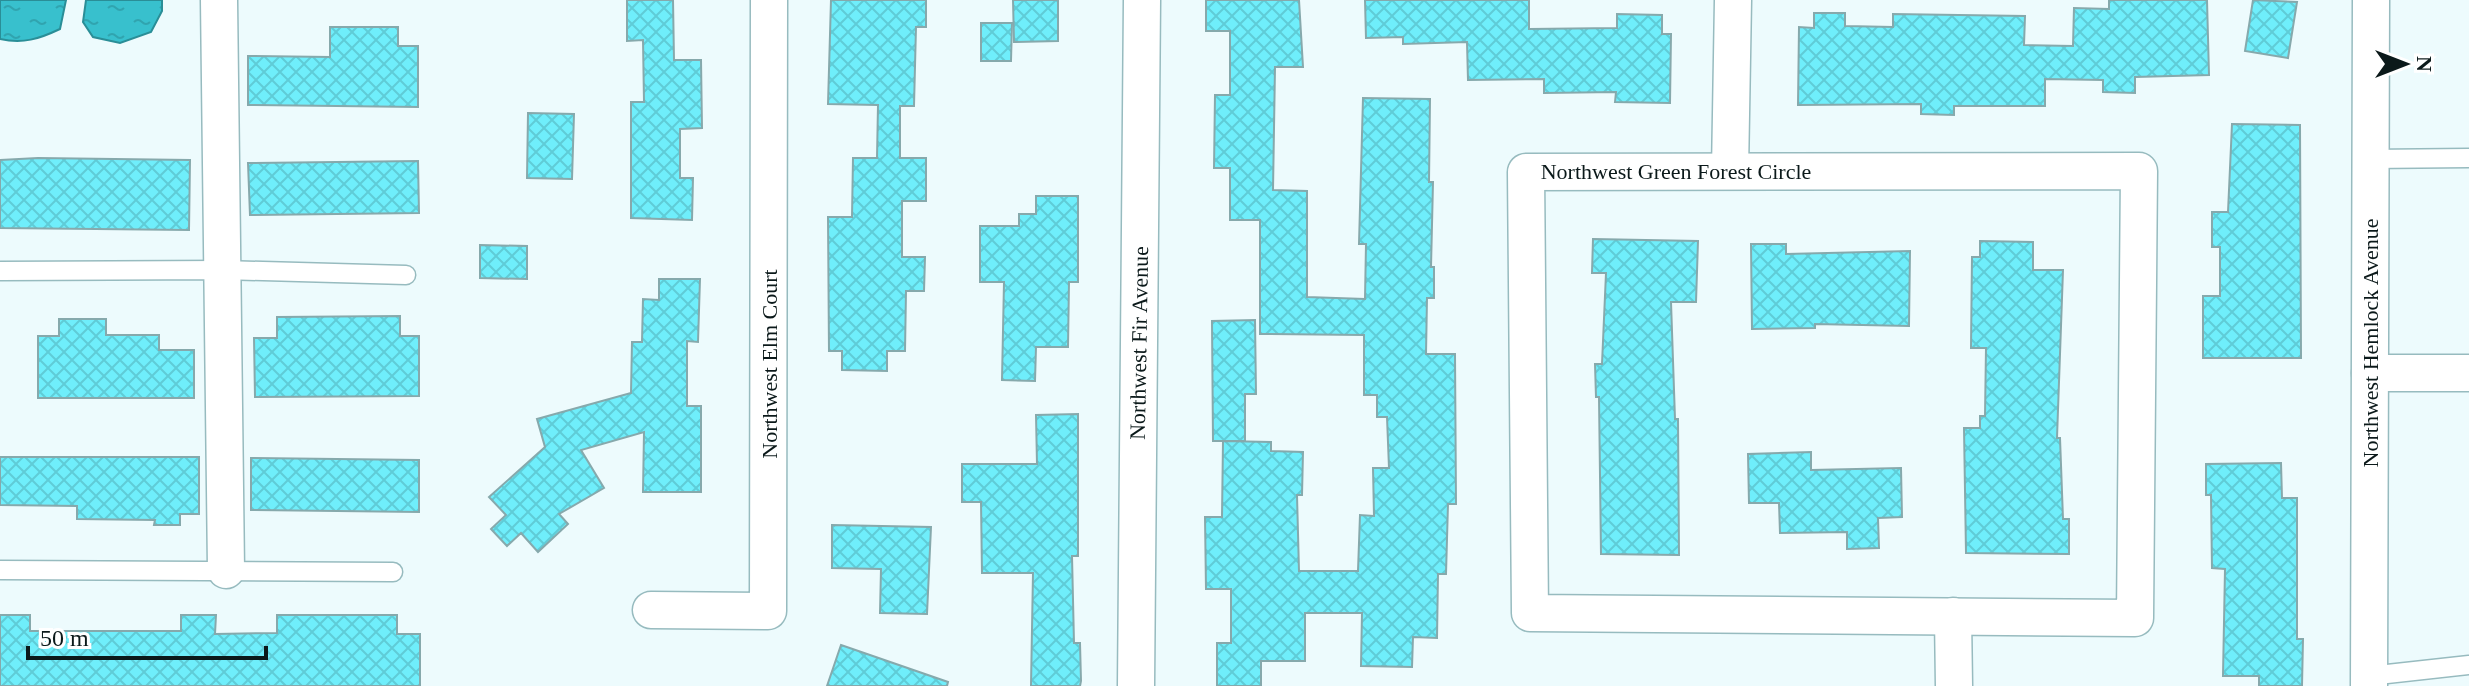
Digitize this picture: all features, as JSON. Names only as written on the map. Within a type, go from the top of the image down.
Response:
[{"type":"street","points":[[219,0],[226,570]]},
{"type":"street","name":"Northwest Elm Court","points":[[651,610],[768,611],[769,0]]},
{"type":"street","name":"Northwest Fir Avenue","points":[[1136,686],[1142,0]]},
{"type":"street","points":[[1730,171],[1733,0]]},
{"type":"street","name":"Northwest Hemlock Avenue","points":[[2369,681],[2371,0]]},
{"type":"street","name":"Northwest Green Forest Circle","points":[[2139,171],[2135,618],[1953,616],[1530,613],[1526,172],[2139,171]]},
{"type":"street","points":[[2370,373],[2469,373]]},
{"type":"street","points":[[1953,616],[1954,686]]},
{"type":"lane","points":[[2370,159],[2469,158]]},
{"type":"lane","points":[[0,271],[223,270],[406,275]]},
{"type":"lane","points":[[0,570],[393,572]]},
{"type":"lane","points":[[2369,681],[2469,665]]},
{"type":"water","points":[[0,0],[66,0],[60,29],[31,40],[0,39]]},
{"type":"water","points":[[86,0],[162,0],[162,11],[151,32],[120,43],[93,37],[83,22]]},
{"type":"building","points":[[627,0],[673,0],[674,60],[701,60],[702,128],[680,129],[680,178],[693,178],[692,220],[631,218],[631,102],[644,102],[643,40],[627,41]]},
{"type":"building","points":[[831,0],[926,0],[926,27],[916,27],[914,106],[900,106],[900,158],[926,158],[926,201],[902,201],[902,257],[925,257],[924,291],[906,291],[905,351],[887,351],[887,371],[842,370],[842,351],[829,351],[828,217],[852,217],[853,158],[877,158],[878,105],[828,104]]},
{"type":"building","points":[[1013,0],[1058,0],[1058,41],[1014,42]]},
{"type":"building","points":[[1206,0],[1299,0],[1303,67],[1275,67],[1273,190],[1307,191],[1307,297],[1365,299],[1366,244],[1359,244],[1363,98],[1430,99],[1429,182],[1433,182],[1431,267],[1434,267],[1434,298],[1427,298],[1426,354],[1455,354],[1456,504],[1448,504],[1446,574],[1438,574],[1437,638],[1413,637],[1412,667],[1361,666],[1362,613],[1305,613],[1305,661],[1261,661],[1261,686],[1217,686],[1217,643],[1231,643],[1231,589],[1206,589],[1205,517],[1222,517],[1223,441],[1271,442],[1271,451],[1303,452],[1302,495],[1297,495],[1299,571],[1358,571],[1360,515],[1374,516],[1373,468],[1389,468],[1387,417],[1377,417],[1377,395],[1364,395],[1364,335],[1260,334],[1260,220],[1230,220],[1230,168],[1214,168],[1215,95],[1230,95],[1230,31],[1206,31]]},
{"type":"building","points":[[1365,0],[1529,0],[1529,29],[1617,28],[1617,14],[1662,15],[1662,34],[1671,34],[1670,103],[1615,102],[1616,92],[1544,93],[1544,79],[1468,80],[1467,42],[1403,44],[1403,37],[1366,38]]},
{"type":"building","points":[[2109,0],[2207,0],[2209,75],[2135,77],[2135,93],[2103,92],[2103,80],[2045,79],[2045,106],[1954,106],[1954,115],[1921,114],[1921,104],[1798,105],[1799,27],[1814,28],[1814,13],[1845,13],[1845,26],[1893,27],[1893,14],[2025,16],[2024,45],[2073,46],[2074,8],[2109,9]]},
{"type":"building","points":[[2253,0],[2297,2],[2288,58],[2245,51]]},
{"type":"building","points":[[981,23],[1012,23],[1011,61],[981,61]]},
{"type":"building","points":[[330,27],[398,27],[398,46],[418,46],[418,107],[248,105],[248,56],[330,57]]},
{"type":"building","points":[[528,113],[574,114],[572,179],[527,178]]},
{"type":"building","points":[[2232,124],[2300,125],[2301,358],[2203,358],[2203,296],[2220,296],[2220,247],[2212,247],[2212,212],[2228,212]]},
{"type":"building","points":[[0,160],[190,160],[189,230],[0,228]]},
{"type":"building","points":[[418,161],[419,213],[250,215],[248,163]]},
{"type":"building","points":[[1036,196],[1078,196],[1078,282],[1069,282],[1068,347],[1036,347],[1035,381],[1002,380],[1004,282],[980,282],[980,226],[1019,226],[1019,214],[1036,214]]},
{"type":"building","points":[[1593,239],[1698,241],[1696,302],[1671,302],[1675,419],[1678,419],[1679,555],[1601,554],[1599,397],[1596,397],[1595,364],[1602,364],[1606,273],[1592,273]]},
{"type":"building","points":[[1980,241],[2033,242],[2033,270],[2063,270],[2057,438],[2060,438],[2063,519],[2069,519],[2069,554],[1966,553],[1964,428],[1980,428],[1980,416],[1985,416],[1986,348],[1971,348],[1972,257],[1980,257]]},
{"type":"building","points":[[1751,244],[1786,244],[1786,254],[1910,251],[1909,326],[1815,324],[1815,328],[1752,329]]},
{"type":"building","points":[[480,245],[527,246],[527,279],[480,278]]},
{"type":"building","points":[[659,279],[700,279],[698,342],[687,341],[687,406],[701,406],[701,492],[643,492],[644,432],[581,450],[604,488],[559,514],[568,524],[538,552],[521,533],[507,546],[491,529],[506,515],[489,497],[545,447],[537,419],[631,393],[632,342],[642,342],[643,299],[659,300]]},
{"type":"building","points":[[400,316],[400,336],[419,336],[419,396],[255,397],[254,338],[277,338],[277,317]]},
{"type":"building","points":[[59,319],[106,319],[106,335],[159,335],[159,350],[194,350],[194,398],[38,398],[38,336],[59,336]]},
{"type":"building","points":[[1255,320],[1256,394],[1245,394],[1245,441],[1213,441],[1212,321]]},
{"type":"building","points":[[1078,414],[1078,556],[1072,556],[1074,643],[1080,643],[1081,681],[1080,686],[1031,686],[1033,573],[982,573],[981,502],[962,502],[962,464],[1037,464],[1036,415]]},
{"type":"building","points":[[1811,452],[1811,470],[1901,468],[1902,517],[1878,518],[1879,548],[1847,549],[1847,532],[1780,533],[1779,503],[1749,503],[1748,454]]},
{"type":"building","points":[[0,457],[199,457],[199,514],[180,514],[180,525],[154,525],[155,520],[77,519],[77,506],[0,505]]},
{"type":"building","points":[[251,458],[419,460],[419,512],[251,510]]},
{"type":"building","points":[[2281,463],[2282,498],[2297,498],[2297,639],[2303,639],[2302,686],[2259,686],[2259,676],[2223,676],[2225,569],[2212,568],[2211,495],[2206,495],[2206,464]]},
{"type":"building","points":[[832,525],[931,527],[927,614],[880,613],[881,569],[832,568]]},
{"type":"building","points":[[0,615],[30,615],[30,631],[181,631],[181,615],[216,615],[215,634],[277,633],[277,615],[397,615],[397,634],[420,634],[420,686],[0,686]]},
{"type":"building","points":[[841,645],[948,682],[947,686],[827,686]]}]
